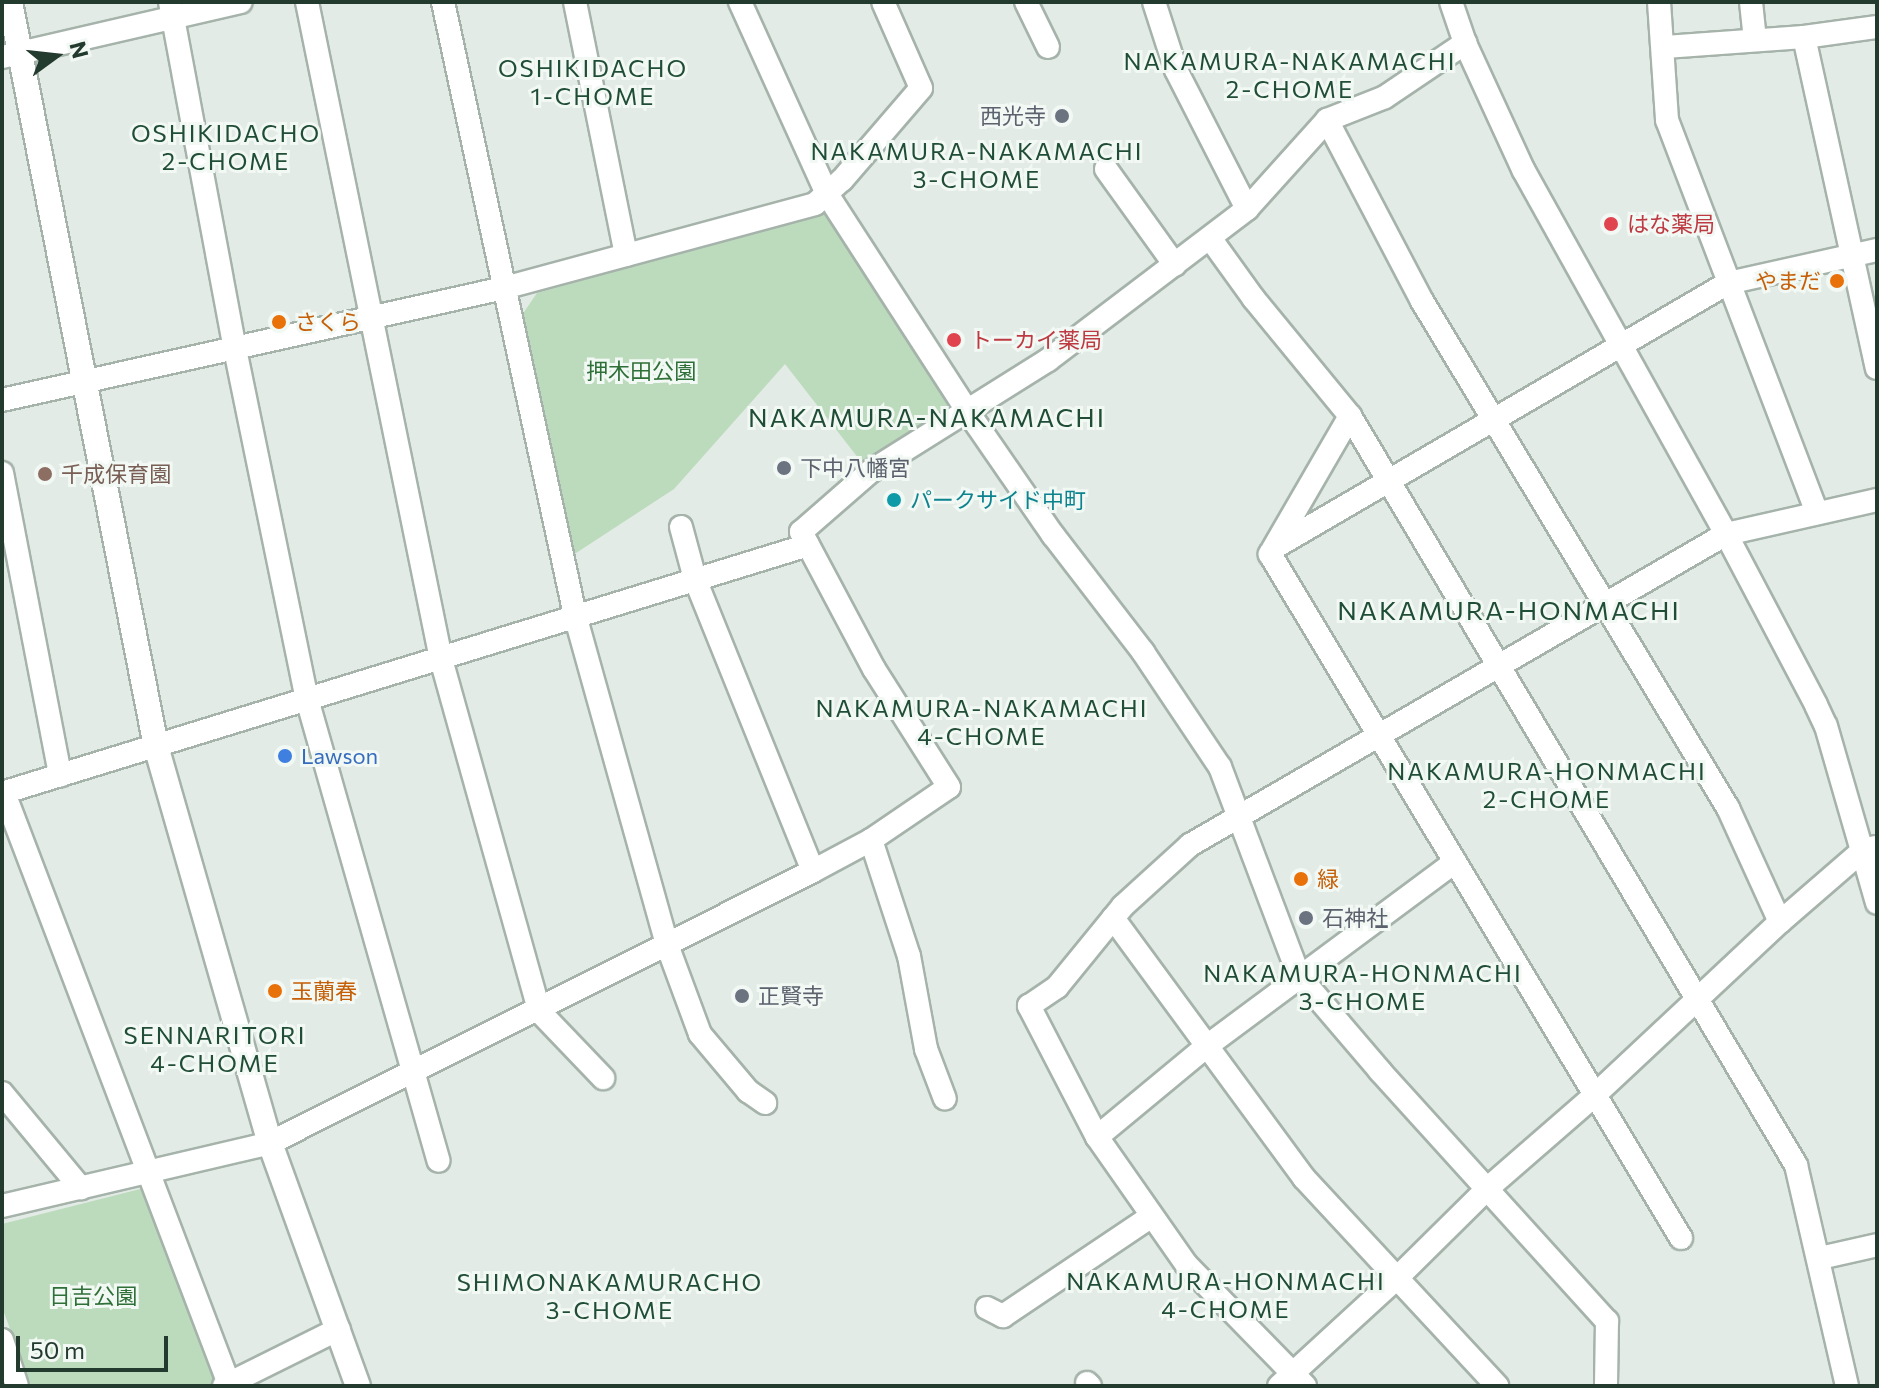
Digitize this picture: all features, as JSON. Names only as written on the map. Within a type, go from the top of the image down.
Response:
[{"type":"street","points":[[10,2],[11,55],[85,383],[156,746],[270,1143],[358,1386]]},
{"type":"street","points":[[11,55],[171,9],[241,2]]},
{"type":"street","points":[[307,2],[441,659],[539,1011],[603,1078]]},
{"type":"street","points":[[443,2],[575,615],[666,942],[700,1034],[748,1091],[765,1103]]},
{"type":"street","points":[[575,2],[626,255]]},
{"type":"street","points":[[740,2],[827,194],[968,412],[1053,535],[1143,652],[1220,767],[1299,976],[1607,1321],[1606,1386]]},
{"type":"street","points":[[2,400],[504,288],[815,204],[921,88],[883,2]]},
{"type":"street","points":[[1026,2],[1048,47]]},
{"type":"street","points":[[1154,2],[1176,70],[1247,209]]},
{"type":"street","points":[[1451,2],[1465,43],[1524,171],[1619,347],[1726,534],[1826,726],[1870,848],[1877,903]]},
{"type":"street","points":[[1659,2],[1665,47],[1667,120],[1817,513]]},
{"type":"street","points":[[1751,2],[1755,38]]},
{"type":"street","points":[[171,9],[235,349],[307,699],[439,1161]]},
{"type":"street","points":[[1665,47],[1755,38],[1804,37],[1877,27]]},
{"type":"street","points":[[1804,37],[1877,368]]},
{"type":"street","points":[[2,1206],[270,1143],[539,1011],[666,942],[813,871],[871,840],[949,787],[874,669],[801,532],[871,471],[1048,360],[1210,238],[1247,209],[1327,120],[1385,97],[1465,43]]},
{"type":"street","points":[[1327,120],[1422,301],[1496,418],[1728,808],[1780,922]]},
{"type":"street","points":[[1106,169],[1175,265]]},
{"type":"street","points":[[1210,238],[1254,299],[1350,416],[1796,1165],[1820,1258],[1847,1386]]},
{"type":"street","points":[[1273,548],[1728,283],[1877,250]]},
{"type":"street","points":[[1350,416],[1270,554],[1681,1238]]},
{"type":"street","points":[[2,473],[60,775]]},
{"type":"street","points":[[1870,848],[1780,922],[1596,1094],[1488,1188],[1292,1382],[1202,1282],[1152,1216],[1097,1137],[1029,1006],[1057,987],[1113,918],[1190,845],[1726,534],[1877,500]]},
{"type":"street","points":[[681,527],[695,579],[813,871]]},
{"type":"street","points":[[339,1329],[226,1385],[3,793],[808,545]]},
{"type":"street","points":[[871,840],[909,956],[926,1049],[945,1099]]},
{"type":"street","points":[[1097,1137],[1207,1046],[1455,862]]},
{"type":"street","points":[[1113,918],[1304,1178],[1497,1386]]},
{"type":"street","points":[[2,1093],[81,1188]]},
{"type":"street","points":[[987,1308],[1003,1316],[1152,1216]]},
{"type":"street","points":[[1820,1258],[1877,1245]]},
{"type":"street","points":[[2,1340],[17,1386]]},
{"type":"green space","name":"押木田公園","points":[[825,212],[954,407],[866,468],[785,364],[674,489],[573,555],[522,315],[537,293]]},
{"type":"green space","name":"日吉公園","points":[[148,1187],[217,1378],[214,1384],[31,1386],[2,1307],[2,1224]]},
{"type":"place","name":"西光寺","points":[[1062,116]]},
{"type":"place","name":"はな薬局","points":[[1611,224]]},
{"type":"place","name":"やまだ","points":[[1837,281]]},
{"type":"place","name":"さくら","points":[[279,322]]},
{"type":"place","name":"トーカイ薬局","points":[[954,340]]},
{"type":"place","name":"下中八幡宮","points":[[784,468]]},
{"type":"place","name":"千成保育園","points":[[45,474]]},
{"type":"place","name":"パークサイド中町","points":[[894,500]]},
{"type":"place","name":"Lawson","points":[[285,756]]},
{"type":"place","name":"緑","points":[[1301,879]]},
{"type":"place","name":"石神社","points":[[1306,918]]},
{"type":"place","name":"玉蘭春","points":[[275,991]]},
{"type":"place","name":"正賢寺","points":[[742,996]]},
{"type":"district","name":"NAKAMURA-NAKAMACHI 2-CHOME","points":[[1290,75]]},
{"type":"district","name":"OSHIKIDACHO 1-CHOME","points":[[593,82]]},
{"type":"district","name":"OSHIKIDACHO 2-CHOME","points":[[226,147]]},
{"type":"district","name":"NAKAMURA-NAKAMACHI 3-CHOME","points":[[977,165]]},
{"type":"district","name":"NAKAMURA-NAKAMACHI","points":[[927,417]]},
{"type":"district","name":"NAKAMURA-HONMACHI","points":[[1509,610]]},
{"type":"district","name":"NAKAMURA-NAKAMACHI 4-CHOME","points":[[982,722]]},
{"type":"district","name":"NAKAMURA-HONMACHI 2-CHOME","points":[[1547,785]]},
{"type":"district","name":"NAKAMURA-HONMACHI 3-CHOME","points":[[1363,987]]},
{"type":"district","name":"SENNARITORI 4-CHOME","points":[[215,1049]]},
{"type":"district","name":"NAKAMURA-HONMACHI 4-CHOME","points":[[1226,1295]]},
{"type":"district","name":"SHIMONAKAMURACHO 3-CHOME","points":[[610,1296]]}]
